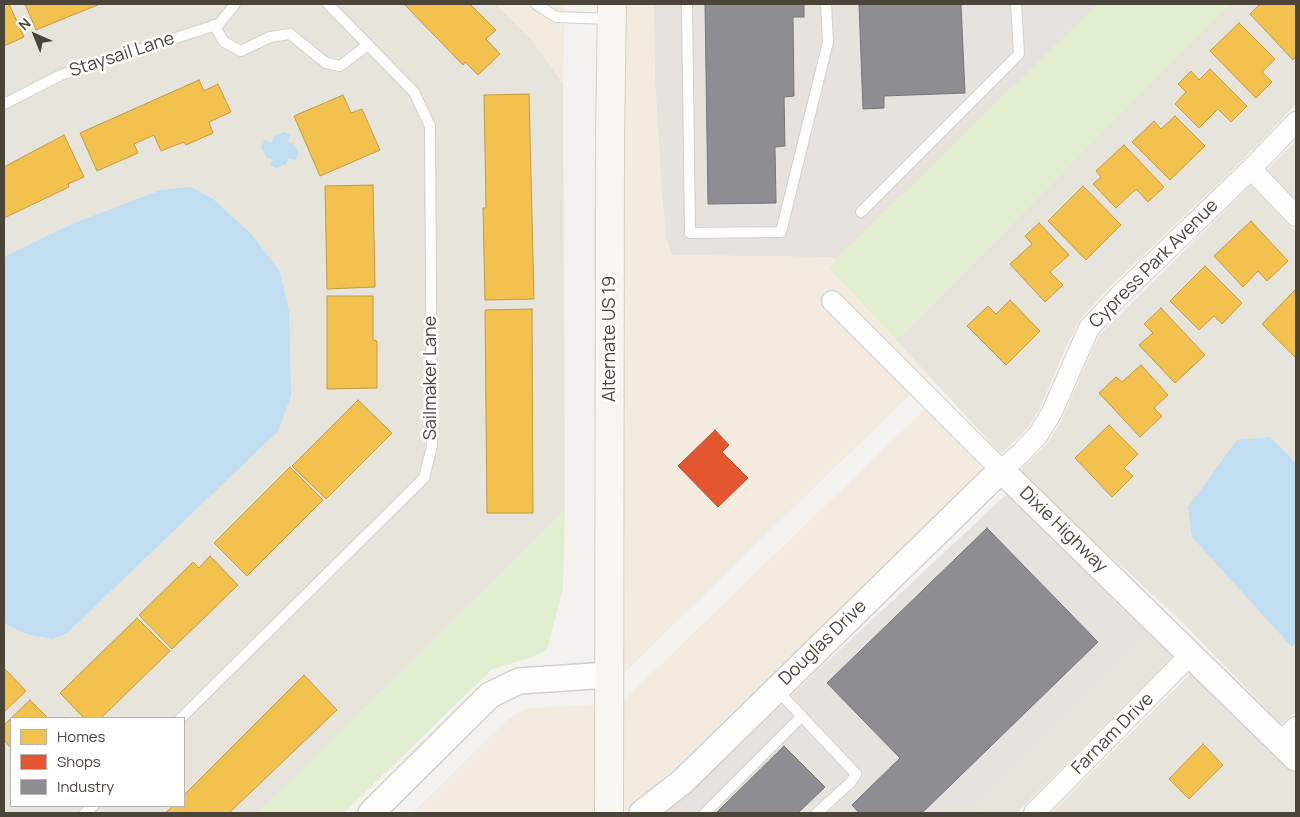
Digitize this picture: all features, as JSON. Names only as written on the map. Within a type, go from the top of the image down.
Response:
[{"type":"main road","name":"Alternate US 19","points":[[609,813],[610,138],[612,11]]},
{"type":"street","name":"Cypress Park Avenue","points":[[1001,470],[1038,436],[1052,412],[1089,328],[1154,261],[1251,169],[1296,122]]},
{"type":"street","points":[[1251,169],[1296,216]]},
{"type":"street","name":"Dixie Highway","points":[[832,301],[1001,470],[1192,654],[1291,742]]},
{"type":"street","name":"Douglas Drive","points":[[642,813],[682,782],[1001,470]]},
{"type":"street","name":"Farnam Drive","points":[[1034,813],[1192,654]]},
{"type":"street","points":[[371,813],[490,695],[519,681],[609,675]]},
{"type":"lane","name":"Staysail Lane","points":[[4,104],[61,75],[219,24],[235,4]]},
{"type":"lane","name":"Sailmaker Lane","points":[[182,717],[424,478],[432,446],[430,126],[414,92],[328,4]]},
{"type":"lane","points":[[536,4],[556,16],[612,11]]},
{"type":"lane","points":[[687,4],[690,233],[781,232],[828,42],[826,4]]},
{"type":"lane","points":[[861,212],[1019,54],[1016,4]]},
{"type":"lane","points":[[214,25],[224,42],[241,51],[270,37],[290,34],[326,64],[340,66],[368,45]]},
{"type":"lane","points":[[776,689],[856,774],[851,782],[817,813]]},
{"type":"lane","points":[[705,813],[802,716]]},
{"type":"shaded area","points":[[4,4],[496,4],[533,41],[563,84],[565,511],[258,813],[4,813]]},
{"type":"shaded area","points":[[496,4],[565,4],[563,84],[533,41]]},
{"type":"shaded area","points":[[624,4],[654,4],[655,80],[662,195],[666,237],[672,255],[832,257],[835,260],[828,267],[929,376],[621,676]]},
{"type":"shaded area","points":[[654,4],[1101,4],[835,260],[832,257],[672,255],[666,237],[662,195],[655,80]]},
{"type":"shaded area","points":[[1230,4],[1296,4],[1296,104],[1243,160],[1112,285],[1080,319],[1041,406],[1028,428],[1001,454],[896,340]]},
{"type":"shaded area","points":[[1296,140],[1296,201],[1267,170]]},
{"type":"shaded area","points":[[1251,185],[1296,232],[1296,463],[1270,437],[1293,647],[1296,643],[1296,711],[1282,724],[1174,614],[1018,472],[1047,444],[1062,419],[1099,335]]},
{"type":"shaded area","points":[[925,409],[984,469],[673,773],[622,813],[621,703]]},
{"type":"shaded area","points":[[1009,492],[1154,634],[974,813],[665,813]]},
{"type":"shaded area","points":[[1154,634],[1175,654],[1017,813],[974,813]]},
{"type":"shaded area","points":[[1193,671],[1296,774],[1296,813],[1051,813]]},
{"type":"shaded area","points":[[598,705],[598,813],[412,813],[508,719],[528,708]]},
{"type":"green space","points":[[1097,4],[1230,4],[896,340],[828,267]]},
{"type":"green space","points":[[565,511],[563,588],[547,650],[529,658],[492,669],[344,813],[258,813]]},
{"type":"water","points":[[284,132],[290,135],[288,142],[294,144],[299,153],[295,160],[289,158],[286,164],[277,168],[270,165],[273,160],[266,157],[261,147],[265,140],[271,143],[275,136]]},
{"type":"water","points":[[191,187],[213,199],[252,235],[280,272],[289,312],[291,396],[278,431],[67,633],[52,639],[27,634],[9,626],[4,621],[4,257],[72,224],[161,190]]},
{"type":"water","points":[[1270,437],[1296,463],[1296,643],[1292,647],[1192,537],[1188,507],[1237,440]]},
{"type":"building: Homes","points":[[4,4],[9,4],[24,37],[4,46]]},
{"type":"building: Homes","points":[[25,4],[100,4],[36,30]]},
{"type":"building: Homes","points":[[404,4],[470,4],[496,30],[486,39],[500,54],[478,75],[465,62],[463,65]]},
{"type":"building: Homes","points":[[1260,4],[1296,4],[1296,56],[1293,60],[1250,14]]},
{"type":"building: Homes","points":[[1239,23],[1275,59],[1262,72],[1272,82],[1256,98],[1210,51]]},
{"type":"building: Homes","points":[[1210,69],[1247,106],[1231,122],[1218,109],[1199,128],[1175,104],[1186,92],[1178,84],[1191,71],[1199,80]]},
{"type":"building: Homes","points":[[199,80],[204,91],[218,84],[231,112],[209,122],[213,133],[186,145],[184,142],[161,151],[154,135],[134,144],[138,153],[97,171],[80,133]]},
{"type":"building: Homes","points":[[529,94],[534,299],[485,300],[483,208],[486,208],[484,95]]},
{"type":"building: Homes","points":[[343,95],[351,113],[362,109],[380,150],[320,176],[294,116]]},
{"type":"building: Homes","points":[[1175,116],[1205,146],[1170,180],[1132,142],[1154,121],[1161,129]]},
{"type":"building: Homes","points":[[64,135],[84,177],[68,184],[69,187],[4,218],[4,167]]},
{"type":"building: Homes","points":[[1124,145],[1164,187],[1148,202],[1136,189],[1116,208],[1093,184],[1101,177],[1096,171]]},
{"type":"building: Homes","points":[[373,185],[375,287],[327,289],[325,186]]},
{"type":"building: Homes","points":[[1083,186],[1121,225],[1086,260],[1048,221]]},
{"type":"building: Homes","points":[[1251,221],[1288,261],[1267,281],[1258,271],[1243,287],[1214,256]]},
{"type":"building: Homes","points":[[1039,223],[1069,255],[1050,272],[1063,285],[1045,302],[1010,264],[1032,244],[1025,236]]},
{"type":"building: Homes","points":[[1205,266],[1242,303],[1222,324],[1214,316],[1199,330],[1170,301]]},
{"type":"building: Homes","points":[[1296,289],[1296,358],[1262,324]]},
{"type":"building: Homes","points":[[327,296],[373,296],[373,340],[377,341],[377,388],[327,389]]},
{"type":"building: Homes","points":[[1010,300],[1040,331],[1006,365],[967,326],[988,306],[996,314]]},
{"type":"building: Homes","points":[[1161,308],[1205,355],[1175,383],[1139,345],[1153,333],[1144,324]]},
{"type":"building: Homes","points":[[532,309],[533,513],[487,513],[485,310]]},
{"type":"building: Homes","points":[[1141,365],[1168,395],[1154,408],[1162,416],[1140,437],[1099,393],[1116,377],[1122,382]]},
{"type":"building: Homes","points":[[358,400],[392,433],[326,499],[292,466]]},
{"type":"building: Homes","points":[[1109,425],[1138,454],[1124,468],[1133,476],[1112,497],[1075,458]]},
{"type":"building: Homes","points":[[290,467],[323,500],[247,576],[214,543]]},
{"type":"building: Homes","points":[[210,556],[238,585],[172,649],[139,615],[193,562],[199,568]]},
{"type":"building: Homes","points":[[137,618],[170,651],[102,717],[83,717],[60,693]]},
{"type":"building: Homes","points":[[4,668],[26,691],[4,712]]},
{"type":"building: Homes","points":[[304,675],[337,710],[229,813],[165,813],[172,807],[185,807],[185,794]]},
{"type":"building: Homes","points":[[30,700],[47,717],[12,717]]},
{"type":"building: Homes","points":[[10,719],[10,747],[4,740],[4,725]]},
{"type":"building: Homes","points":[[1203,744],[1223,765],[1189,799],[1169,779]]},
{"type":"building: Shops","points":[[715,430],[729,445],[722,452],[748,478],[718,507],[678,466]]},
{"type":"building: Industry","points":[[705,4],[804,4],[804,17],[793,17],[794,96],[784,97],[785,146],[775,147],[776,203],[708,204]]},
{"type":"building: Industry","points":[[859,4],[961,4],[965,93],[884,96],[884,108],[863,109]]},
{"type":"building: Industry","points":[[987,528],[1098,642],[922,813],[859,813],[852,805],[900,758],[827,683]]},
{"type":"building: Industry","points":[[784,746],[825,787],[798,813],[716,813]]}]
